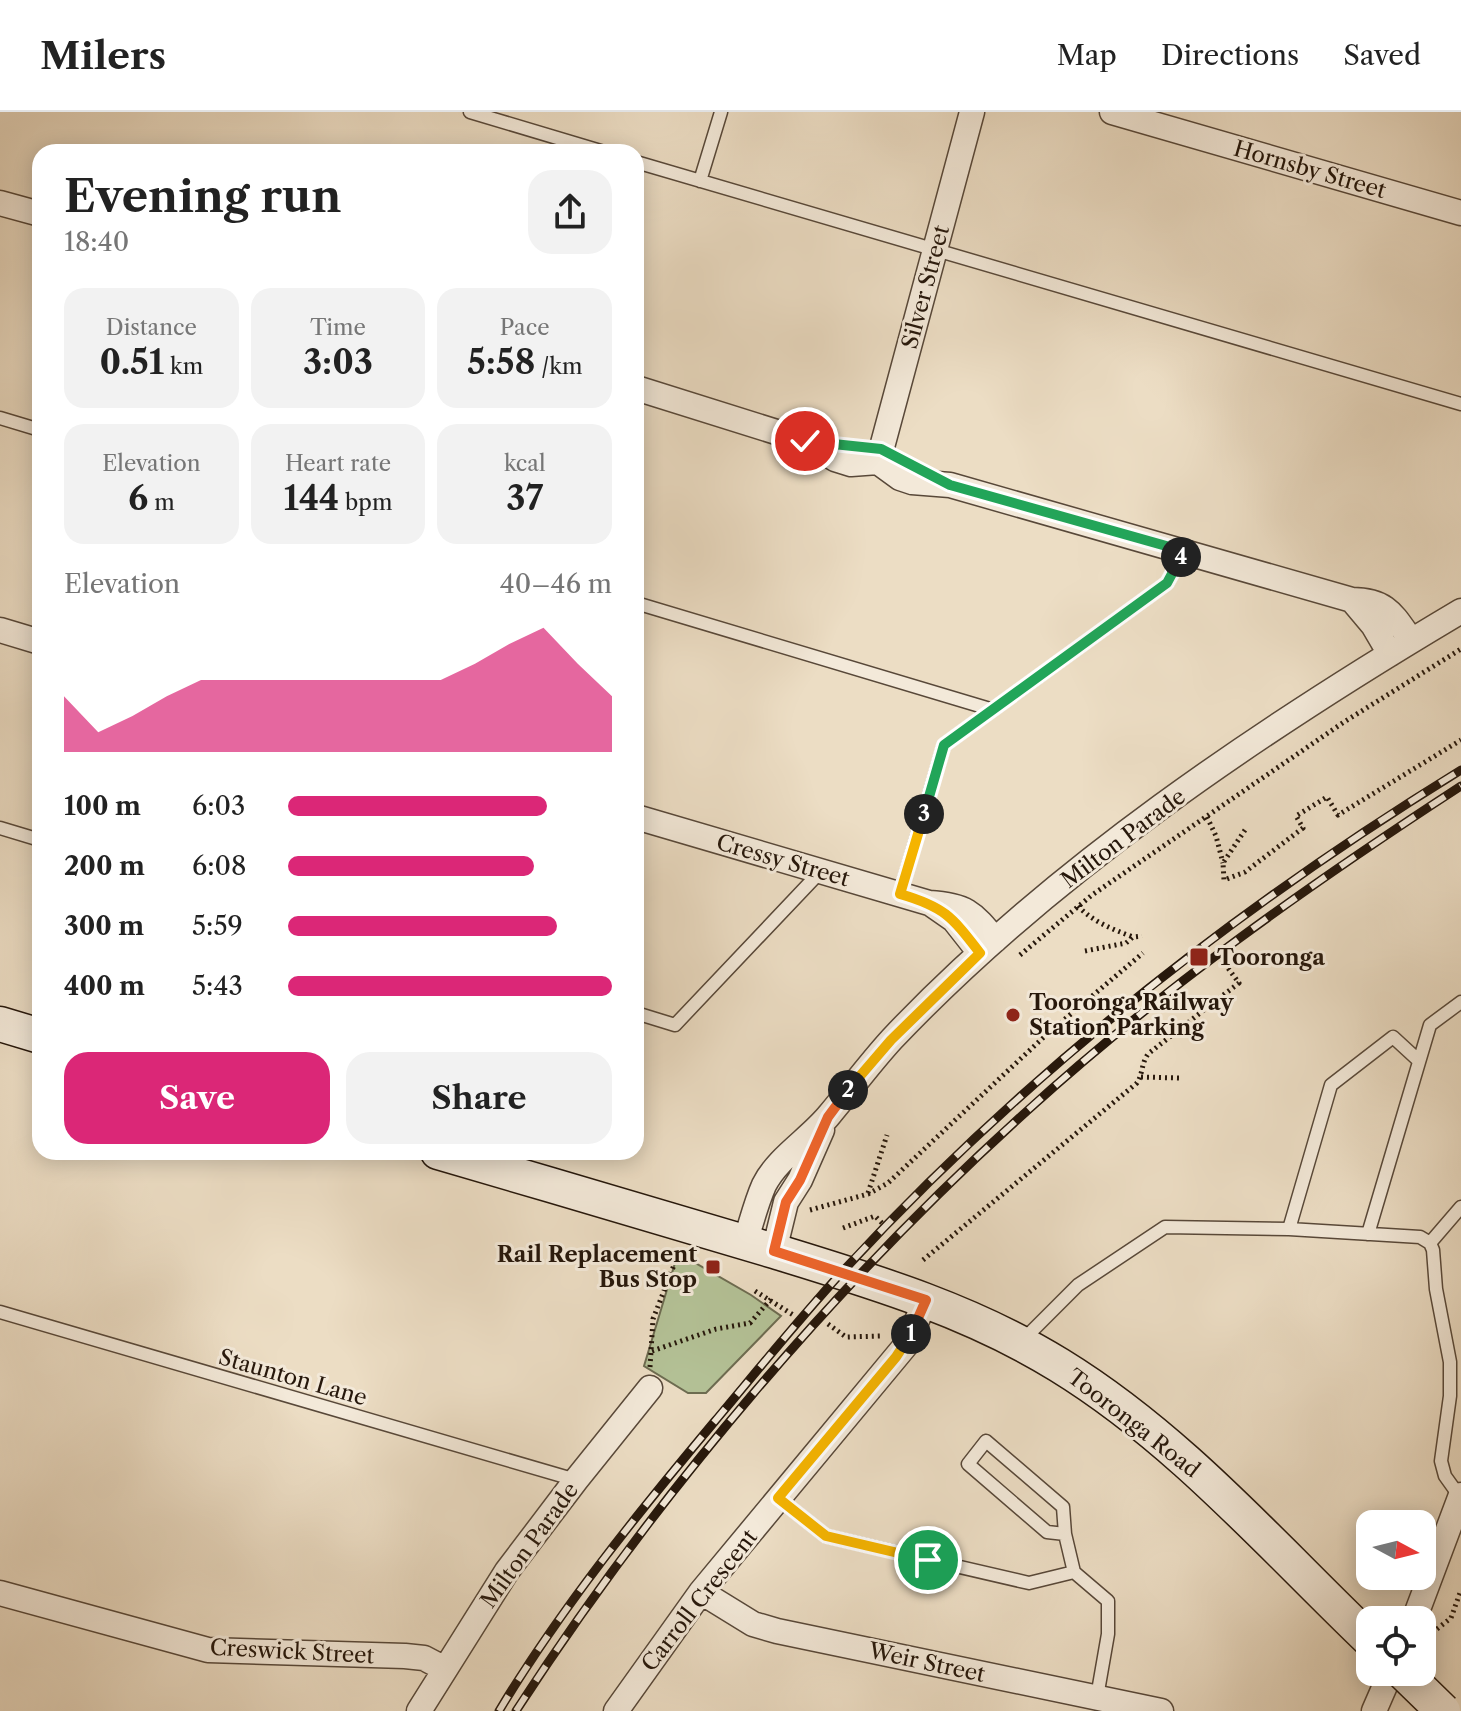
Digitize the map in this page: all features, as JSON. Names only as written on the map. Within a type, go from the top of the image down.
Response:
[{"type":"main road","points":[[0,1024],[32,1034]]},
{"type":"main road","name":"Tooronga Road","points":[[465,1160],[926,1300],[1020,1343],[1095,1389],[1167,1444],[1254,1524],[1356,1627]]},
{"type":"main road","points":[[1417,1686],[1443,1711]]},
{"type":"street","name":"Silver Street","points":[[879,456],[972,112]]},
{"type":"street","name":"Hornsby Street","points":[[1112,112],[1461,213]]},
{"type":"street","points":[[0,203],[32,212]]},
{"type":"street","points":[[644,391],[805,441],[879,456],[950,485],[1352,600],[1371,600],[1392,614],[1411,640]]},
{"type":"street","points":[[1352,600],[1373,625],[1390,654]]},
{"type":"street","name":"Milton Parade","points":[[759,1247],[800,1180],[828,1117],[891,1040],[988,946],[1074,874],[1171,801],[1326,694],[1461,611]]},
{"type":"street","points":[[0,630],[32,640]]},
{"type":"street","name":"Cressy Street","points":[[644,819],[929,903],[955,904],[967,910],[988,946]]},
{"type":"street","name":"Carroll Crescent","points":[[616,1711],[701,1592],[906,1345],[926,1300]]},
{"type":"street","name":"Milton Parade","points":[[419,1711],[507,1571],[650,1378]]},
{"type":"street","points":[[1428,1606],[1461,1496]]},
{"type":"street","name":"Weir Street","points":[[701,1592],[753,1624],[777,1631],[1161,1711]]},
{"type":"street","name":"Creswick Street","points":[[0,1593],[208,1650],[405,1656],[424,1658],[445,1669]]},
{"type":"street","points":[[1374,1711],[1385,1686]]},
{"type":"lane","points":[[470,112],[577,144]]},
{"type":"lane","points":[[700,181],[721,112]]},
{"type":"lane","points":[[644,164],[1461,404]]},
{"type":"lane","points":[[0,418],[32,428]]},
{"type":"lane","points":[[900,894],[944,745],[1167,583],[1184,551]]},
{"type":"lane","points":[[644,605],[990,709]]},
{"type":"lane","points":[[0,828],[32,838]]},
{"type":"lane","points":[[644,1015],[675,1025],[821,871]]},
{"type":"lane","points":[[1368,1234],[1430,1025],[1461,1002]]},
{"type":"lane","points":[[1289,1229],[1331,1085],[1393,1037],[1418,1060]]},
{"type":"lane","points":[[1430,1243],[1461,1207]]},
{"type":"lane","points":[[1020,1343],[1078,1285],[1165,1227],[1289,1229],[1420,1237],[1430,1243],[1433,1250],[1436,1289],[1450,1362],[1450,1396],[1441,1461],[1445,1476],[1461,1496]]},
{"type":"lane","name":"Staunton Lane","points":[[0,1312],[576,1480]]},
{"type":"lane","points":[[1065,1534],[1047,1532],[968,1464],[986,1441],[1063,1507],[1065,1534],[1074,1572],[1108,1601],[1108,1634],[1097,1697]]},
{"type":"lane","points":[[778,1498],[826,1536],[1029,1583],[1074,1572]]},
{"type":"path","points":[[1020,955],[1078,906],[1344,722],[1461,649]]},
{"type":"path","points":[[1207,817],[1216,836],[1224,880],[1245,872],[1303,828],[1296,816],[1327,797],[1338,815],[1461,740]]},
{"type":"path","points":[[1223,863],[1245,830]]},
{"type":"path","points":[[1078,906],[1106,927],[1133,937],[1142,936]]},
{"type":"path","points":[[1085,951],[1126,943],[1133,937]]},
{"type":"path","points":[[801,1213],[868,1194],[888,1183],[1046,1035],[1143,953]]},
{"type":"path","points":[[923,1260],[1137,1083],[1148,1054],[1239,983],[1222,960]]},
{"type":"path","points":[[1141,1077],[1179,1078]]},
{"type":"path","points":[[868,1194],[887,1135]]},
{"type":"path","points":[[843,1228],[875,1216],[883,1224]]},
{"type":"path","points":[[650,1378],[653,1319],[676,1260]]},
{"type":"path","points":[[755,1291],[795,1316]]},
{"type":"path","points":[[652,1351],[716,1329],[750,1323],[771,1299]]},
{"type":"path","points":[[828,1324],[846,1337],[881,1336]]},
{"type":"path","points":[[1436,1623],[1451,1618],[1461,1590]]},
{"type":"green space","points":[[678,1253],[781,1316],[706,1393],[688,1393],[644,1366]]},
{"type":"railway","points":[[499,1711],[574,1598],[657,1491],[810,1308],[912,1199],[1058,1063],[1214,938],[1377,823],[1461,770]]},
{"type":"railway","points":[[516,1711],[628,1550],[752,1394],[818,1319],[956,1177],[1078,1066],[1183,981],[1292,900],[1461,786]]},
{"type":"place","name":"Tooronga","points":[[1199,957]]},
{"type":"place","name":"Tooronga Railway Station Parking","points":[[1013,1015]]},
{"type":"place","name":"Rail Replacement Bus Stop","points":[[713,1267]]},
{"type":"route","points":[[805,441],[881,449],[950,485],[1184,551],[1167,583],[944,745],[900,894],[929,903],[949,916],[980,953],[891,1040],[860,1075],[828,1117],[783,1211],[774,1251],[926,1300],[906,1345],[778,1498],[826,1536],[928,1560]]}]
